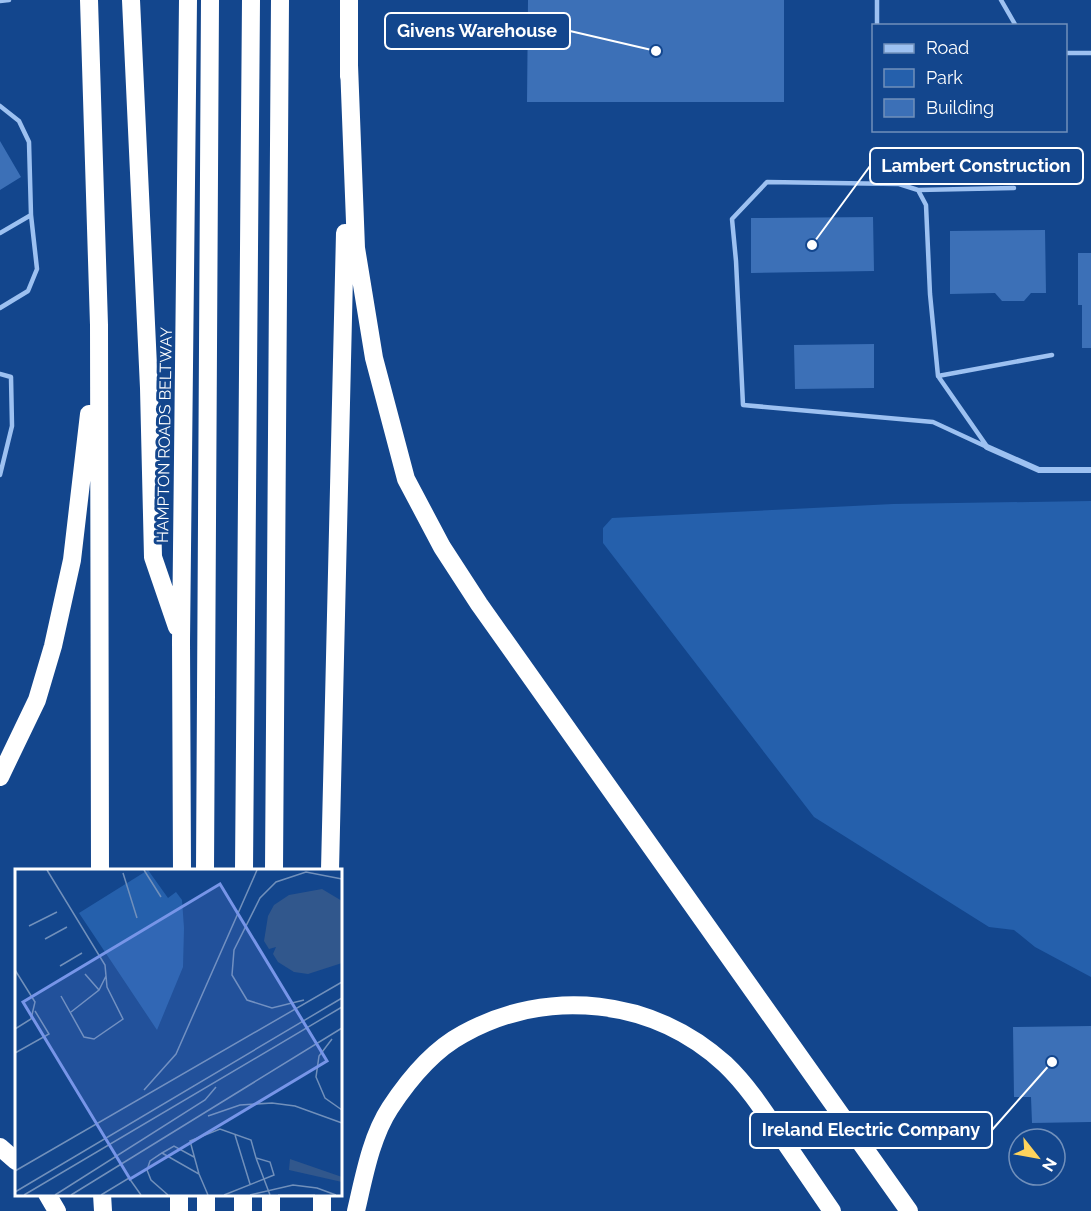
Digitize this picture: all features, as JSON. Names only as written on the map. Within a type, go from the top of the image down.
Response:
[{"type":"highway","points":[[89,0],[99,326],[100,869]]},
{"type":"highway","points":[[131,0],[153,557],[182,641]]},
{"type":"highway","name":"HAMPTON ROADS BELTWAY","points":[[182,869],[188,0]]},
{"type":"highway","points":[[205,869],[210,0]]},
{"type":"highway","points":[[244,869],[250,0]]},
{"type":"highway","points":[[274,869],[280,0]]},
{"type":"highway","points":[[330,869],[349,0]]},
{"type":"highway","points":[[349,65],[356,248],[374,358],[406,478],[442,548],[479,604],[909,1211]]},
{"type":"highway","points":[[0,777],[44,678],[72,560],[99,326]]},
{"type":"highway","points":[[356,1211],[376,1140],[388,1110],[431,1057],[462,1034],[493,1020],[548,1006],[578,1005],[609,1006],[645,1016],[677,1030],[725,1064],[752,1094],[832,1211]]},
{"type":"highway","points":[[0,1148],[15,1160]]},
{"type":"highway","points":[[48,1196],[57,1211]]},
{"type":"highway","points":[[102,1196],[103,1211]]},
{"type":"street","points":[[987,447],[1040,470],[1091,470]]},
{"type":"lane","points":[[0,1],[9,0]]},
{"type":"lane","points":[[877,24],[878,0]]},
{"type":"lane","points":[[1001,0],[1015,24]]},
{"type":"lane","points":[[1067,53],[1091,53]]},
{"type":"lane","points":[[0,106],[19,121],[29,142],[31,215],[37,269],[28,291],[0,308]]},
{"type":"lane","points":[[987,447],[933,422],[743,405],[732,219],[767,182],[899,183],[918,190],[1014,188]]},
{"type":"lane","points":[[918,190],[926,205],[930,294],[938,376],[987,447]]},
{"type":"lane","points":[[0,233],[31,215]]},
{"type":"lane","points":[[938,376],[1052,355]]},
{"type":"lane","points":[[0,374],[11,377],[12,426],[0,475]]},
{"type":"lane","points":[[0,443],[7,445]]},
{"type":"green space","points":[[1091,501],[1091,977],[1035,947],[1014,930],[989,927],[814,817],[603,543],[603,528],[612,518],[893,504]]},
{"type":"building","points":[[528,0],[784,0],[784,102],[527,102]]},
{"type":"building","points":[[0,141],[21,177],[0,190]]},
{"type":"building","points":[[873,217],[874,271],[751,273],[751,218]]},
{"type":"building","points":[[1045,230],[1046,293],[1031,293],[1024,301],[1002,301],[995,293],[950,294],[950,231]]},
{"type":"building","points":[[1078,253],[1091,253],[1091,348],[1082,348],[1082,305],[1078,305]]},
{"type":"building","points":[[874,344],[874,388],[795,389],[794,345]]},
{"type":"building","points":[[1091,1026],[1091,1122],[1032,1123],[1031,1097],[1014,1097],[1013,1027]]},
{"type":"place","name":"Givens Warehouse","points":[[656,51]]},
{"type":"place","name":"Lambert Construction","points":[[812,245]]},
{"type":"place","name":"Ireland Electric Company","points":[[1052,1062]]}]
